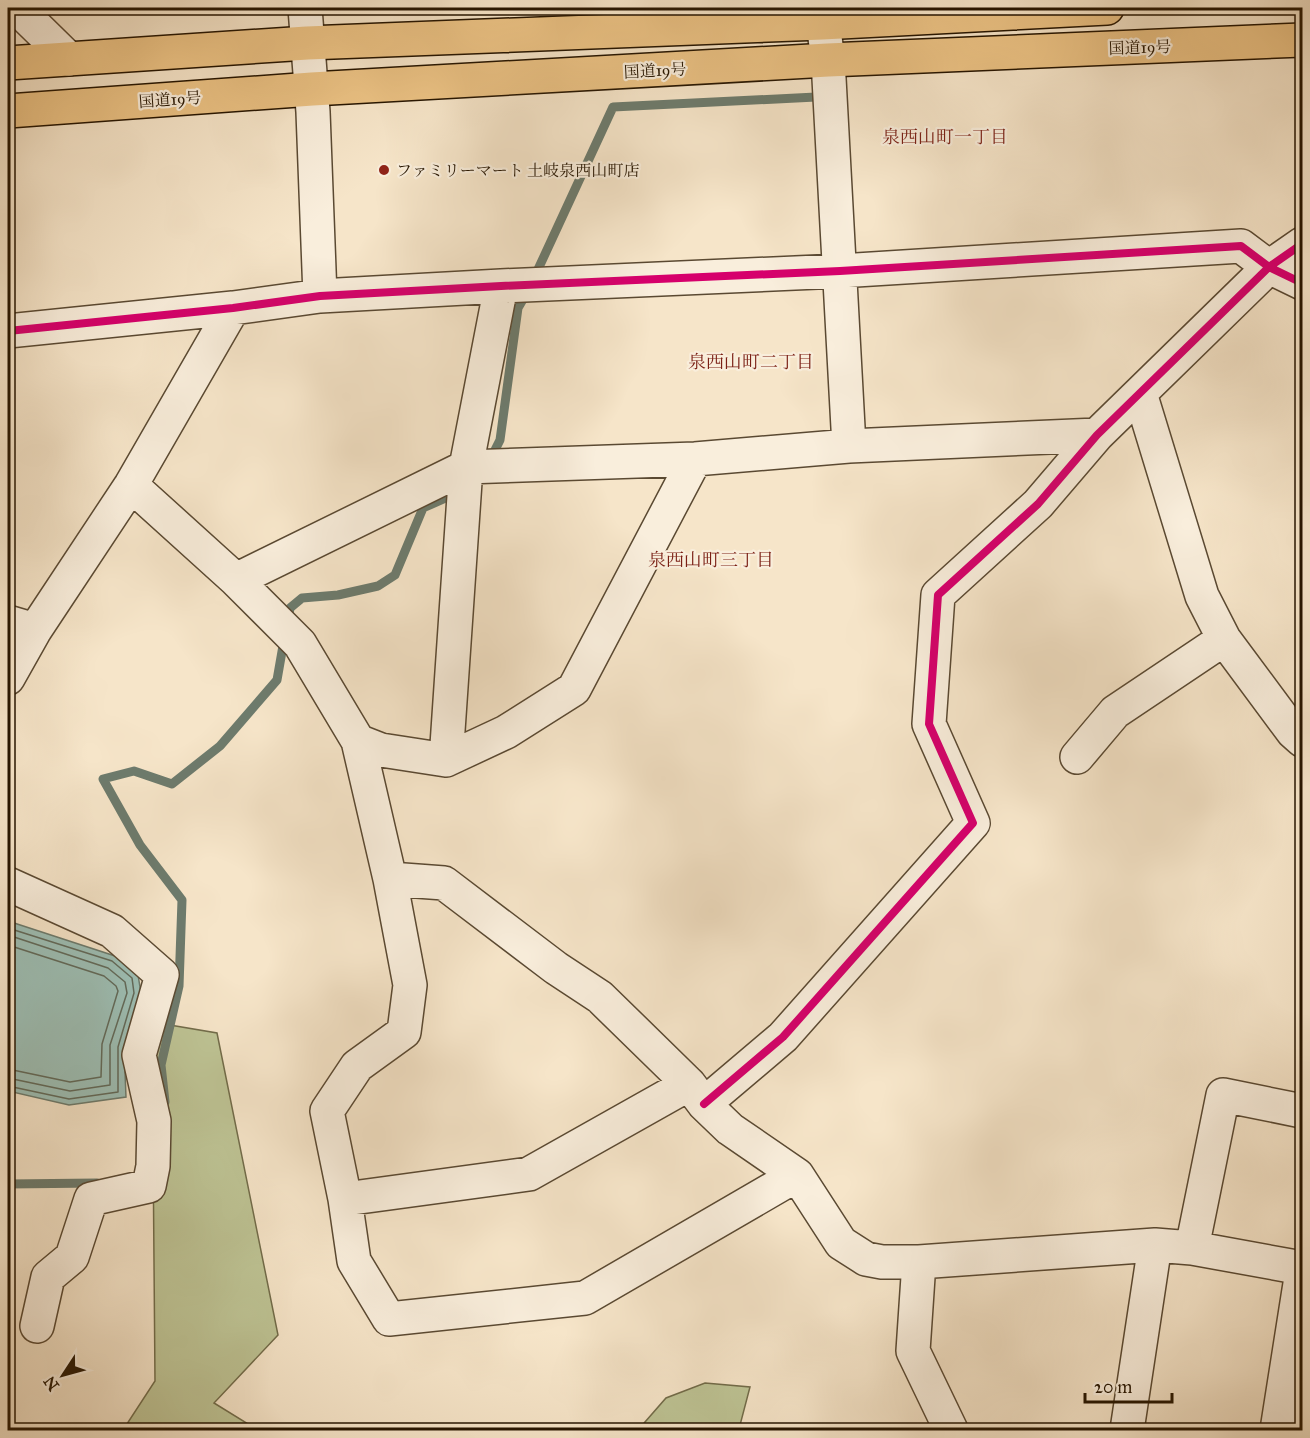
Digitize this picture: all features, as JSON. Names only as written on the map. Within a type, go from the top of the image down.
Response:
[{"type":"highway","points":[[8,63],[307,43],[821,15],[1107,8]]},
{"type":"highway","name":"国道19号","points":[[8,111],[312,89],[828,60],[1302,40]]},
{"type":"street","points":[[17,8],[69,59]]},
{"type":"street","points":[[305,8],[312,89],[320,296]]},
{"type":"street","points":[[821,15],[828,60],[849,446]]},
{"type":"street","points":[[345,1199],[529,1174],[697,1094],[783,1037],[973,823],[929,724],[938,595],[1038,504],[1097,435],[1269,267],[1302,244]]},
{"type":"street","points":[[8,331],[233,308],[320,296],[840,271],[1241,246],[1269,267],[1302,283]]},
{"type":"street","points":[[446,760],[466,467],[501,286]]},
{"type":"street","points":[[8,678],[21,626],[131,484],[233,308]]},
{"type":"street","points":[[1140,393],[1202,596],[1224,639],[1293,732],[1302,740]]},
{"type":"street","points":[[236,580],[466,467],[695,459],[849,446],[1097,435]]},
{"type":"street","points":[[358,741],[381,750],[446,760],[506,732],[574,688],[695,459]]},
{"type":"street","points":[[131,484],[236,580],[300,644],[358,741],[390,879],[410,985],[404,1032],[357,1066],[327,1111],[345,1199],[354,1261],[389,1319],[585,1298],[797,1175]]},
{"type":"street","points":[[1077,757],[1115,712],[1224,639]]},
{"type":"street","points":[[390,879],[444,883],[556,968],[600,997],[730,1129],[797,1175],[841,1243],[866,1259],[882,1262],[919,1262],[1155,1245],[1192,1248],[1302,1269],[1277,1431]]},
{"type":"street","points":[[8,884],[112,931],[162,975],[139,1055],[154,1122],[151,1176],[91,1199],[72,1257],[48,1277],[37,1326]]},
{"type":"street","points":[[1192,1248],[1222,1095],[1302,1111]]},
{"type":"street","points":[[1127,1431],[1155,1245]]},
{"type":"street","points":[[919,1262],[913,1351],[951,1431]]},
{"type":"green space","points":[[152,1022],[217,1033],[278,1335],[214,1403],[258,1430],[123,1430],[155,1381]]},
{"type":"green space","points":[[705,1383],[750,1387],[739,1429],[638,1430],[666,1398]]},
{"type":"water","points":[[8,921],[115,956],[138,975],[141,993],[124,1047],[126,1097],[69,1105],[8,1091]]},
{"type":"waterway","points":[[534,278],[613,107],[816,97]]},
{"type":"waterway","points":[[490,460],[500,440],[518,308],[528,291]]},
{"type":"waterway","points":[[288,620],[290,608],[302,598],[338,595],[378,586],[395,575],[423,508],[457,493]]},
{"type":"waterway","points":[[165,1102],[161,1065],[179,986],[182,900],[140,845],[103,779],[134,771],[172,784],[220,746],[277,680],[284,640]]},
{"type":"waterway","points":[[8,1184],[97,1183]]},
{"type":"cycle path","points":[[704,1104],[783,1037],[973,823],[929,724],[938,595],[1038,504],[1097,435],[1269,267],[1302,244]]},
{"type":"cycle path","points":[[8,331],[233,308],[320,296],[840,271],[1241,246],[1269,267],[1302,283]]},
{"type":"place","name":"ファミリーマート 土岐泉西山町店","points":[[384,170]]},
{"type":"district","name":"泉西山町一丁目","points":[[945,137]]},
{"type":"district","name":"泉西山町二丁目","points":[[751,362]]},
{"type":"district","name":"泉西山町三丁目","points":[[711,560]]}]
